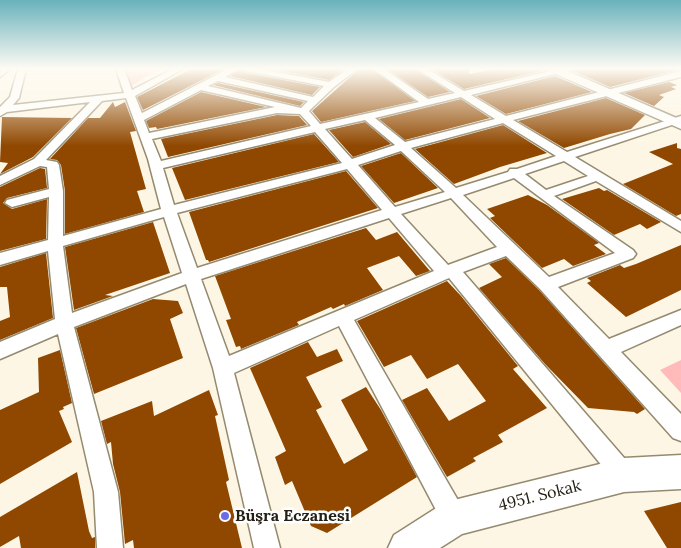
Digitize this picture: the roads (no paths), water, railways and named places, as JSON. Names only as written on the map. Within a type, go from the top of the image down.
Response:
[{"type":"main road","points":[[613,95],[678,121]]},
{"type":"main road","name":"4951. Sokak","points":[[407,548],[454,518],[624,475],[681,472]]},
{"type":"street","points":[[3,111],[15,95]]},
{"type":"street","points":[[3,111],[129,95],[139,119],[223,368],[267,548]]},
{"type":"street","points":[[139,119],[184,95]]},
{"type":"street","points":[[235,95],[303,111],[392,212],[449,272],[624,475]]},
{"type":"street","points":[[291,95],[315,100]]},
{"type":"street","points":[[145,137],[277,110],[303,111],[321,95]]},
{"type":"street","points":[[415,95],[426,102]]},
{"type":"street","points":[[155,166],[319,129],[456,95]]},
{"type":"street","points":[[465,95],[681,227]]},
{"type":"street","points":[[0,259],[169,211],[350,164],[404,146],[598,95]]},
{"type":"street","points":[[0,98],[14,98]]},
{"type":"street","points":[[0,181],[38,162],[99,98]]},
{"type":"street","points":[[368,117],[404,146],[455,192],[508,249],[546,285],[607,349],[681,430]]},
{"type":"street","points":[[0,351],[64,322],[191,275],[678,121]]},
{"type":"street","points":[[38,162],[53,165],[56,191],[55,243],[64,322],[106,492],[110,548]]},
{"type":"street","points":[[514,172],[628,254],[546,285]]},
{"type":"street","points":[[544,195],[600,176]]},
{"type":"street","points":[[12,203],[56,191]]},
{"type":"street","points":[[223,368],[449,272],[508,249]]},
{"type":"street","points":[[343,317],[454,518]]},
{"type":"street","points":[[607,349],[681,317]]},
{"type":"place","name":"Büşra Eczanesi","points":[[225,516]]}]
